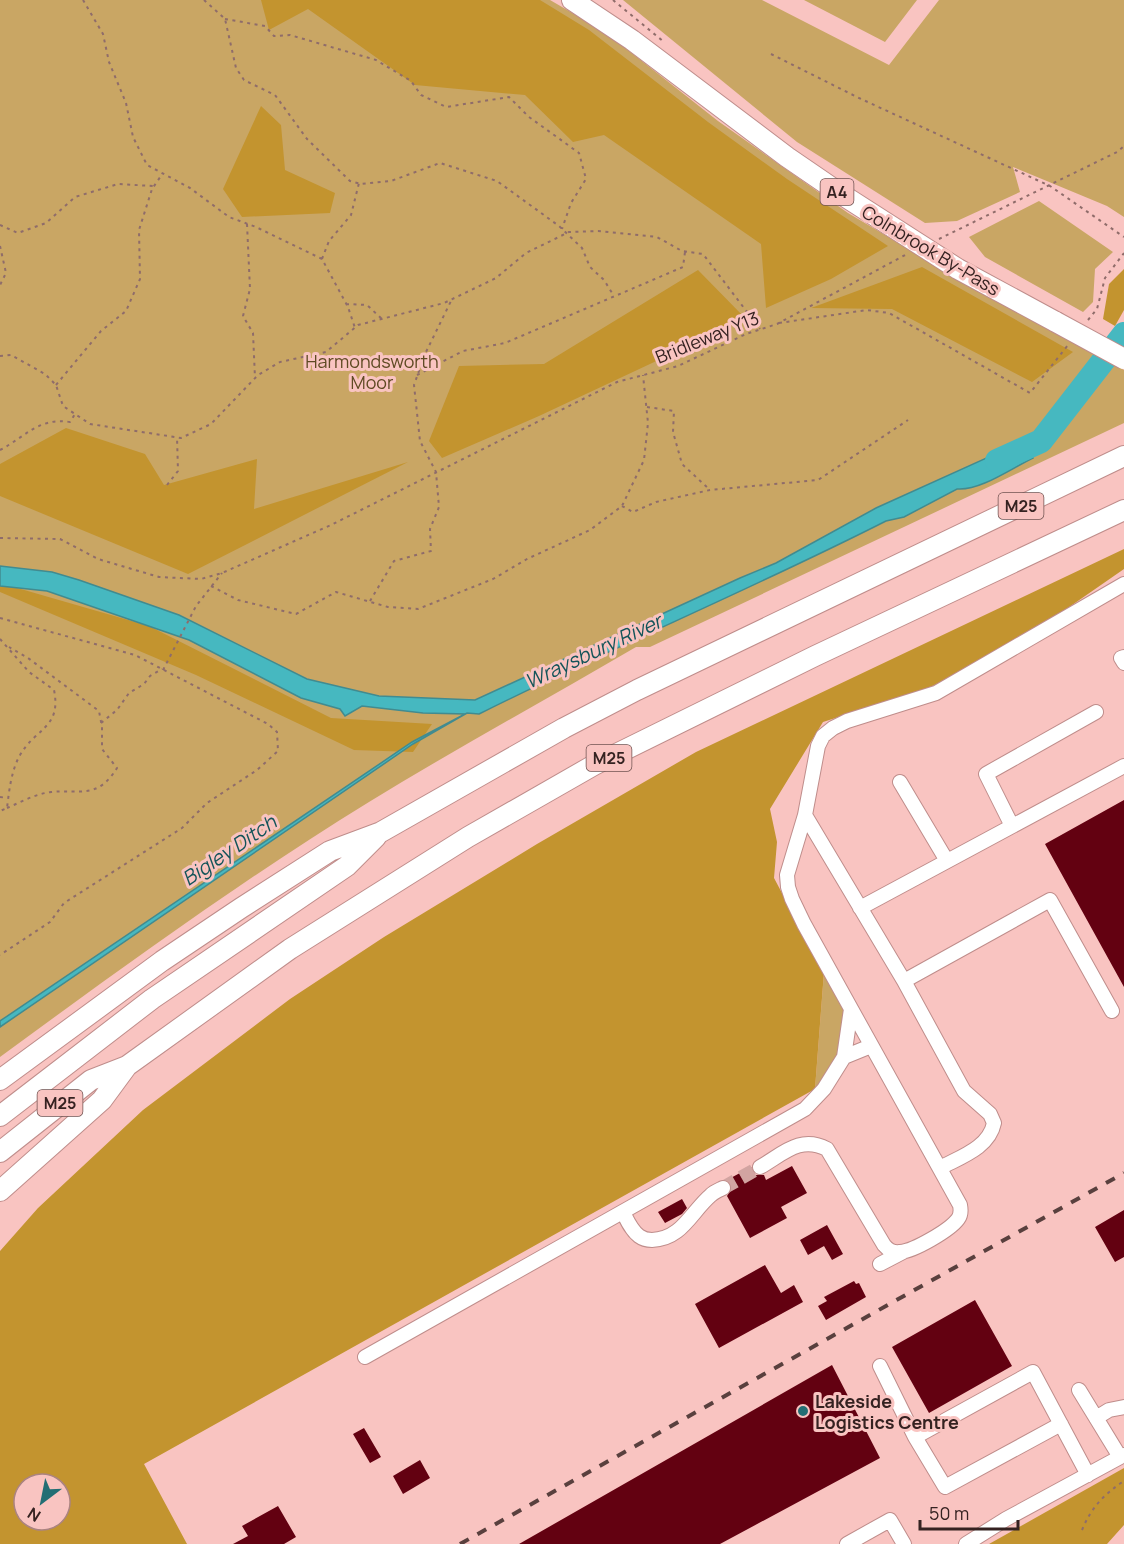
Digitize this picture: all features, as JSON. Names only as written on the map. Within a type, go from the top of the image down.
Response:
[{"type":"highway","name":"A4","points":[[572,0],[632,40]]},
{"type":"highway","name":"A4","points":[[586,0],[632,40]]},
{"type":"highway","name":"Colnbrook By-Pass","points":[[632,40],[787,157],[932,240],[958,269],[1124,359]]},
{"type":"highway","name":"M25","points":[[0,1116],[152,999],[346,866],[381,832],[564,728],[638,690],[1124,456]]},
{"type":"highway","name":"M25","points":[[0,1152],[81,1086],[103,1074],[127,1066],[290,949],[468,837],[594,765],[815,656],[1124,510]]},
{"type":"highway","points":[[0,1080],[72,1025],[241,908],[330,851],[381,832]]},
{"type":"highway","points":[[0,1191],[102,1100],[127,1066]]},
{"type":"street","points":[[880,1264],[935,1236],[959,1218],[961,1211],[940,1168],[804,924],[788,887],[787,875],[805,814],[818,746],[823,736],[833,728],[847,721],[936,693],[1124,585]]},
{"type":"street","points":[[1124,657],[1121,658],[1124,663]]},
{"type":"street","points":[[1012,826],[986,774],[1096,712]]},
{"type":"street","points":[[860,908],[1124,766]]},
{"type":"street","points":[[900,782],[947,861]]},
{"type":"street","points":[[805,814],[904,981],[964,1091],[990,1114],[994,1124],[990,1136],[982,1145],[940,1168]]},
{"type":"street","points":[[904,981],[1050,900],[1112,1011]]},
{"type":"street","points":[[365,1357],[805,1109],[824,1089],[844,1057],[851,1009]]},
{"type":"street","points":[[844,1057],[871,1046]]},
{"type":"street","points":[[760,1167],[800,1144],[812,1143],[827,1149],[884,1245],[892,1252],[903,1252]]},
{"type":"street","points":[[623,1212],[640,1238],[661,1239],[679,1230],[711,1194],[723,1188]]},
{"type":"street","points":[[880,1366],[915,1437],[945,1487],[1061,1424]]},
{"type":"street","points":[[915,1437],[1033,1372],[1088,1475]]},
{"type":"street","points":[[966,1544],[1006,1519],[1122,1456],[1079,1390]]},
{"type":"street","points":[[1096,1418],[1109,1410],[1124,1407]]},
{"type":"street","points":[[847,1544],[890,1520],[904,1544]]},
{"type":"path","points":[[83,0],[103,34],[109,62],[126,103],[133,137],[147,165],[190,188],[229,217],[322,259],[346,304],[355,328]]},
{"type":"path","points":[[204,0],[225,20],[236,68],[244,80],[275,95],[307,140],[350,181],[359,183],[391,181],[440,163],[496,181],[567,233],[582,248],[590,267],[604,280],[614,296]]},
{"type":"path","points":[[613,0],[666,44]]},
{"type":"path","points":[[225,20],[265,26],[274,36],[290,35],[376,60],[411,81],[421,95],[446,107],[509,97],[529,117],[579,153],[586,179],[571,203],[562,229]]},
{"type":"path","points":[[771,54],[859,98],[1050,186],[1124,237]]},
{"type":"path","name":"Bridleway Y13","points":[[222,573],[331,525],[616,382],[678,366],[746,334],[777,324],[932,240],[1050,186],[1117,152],[1124,146]]},
{"type":"path","points":[[56,385],[101,331],[126,311],[140,279],[139,230],[154,186],[163,173]]},
{"type":"path","points":[[322,259],[329,242],[351,215],[359,183]]},
{"type":"path","points":[[0,225],[18,233],[46,223],[75,197],[118,184],[154,186]]},
{"type":"path","points":[[247,224],[250,289],[243,316],[253,333],[255,378]]},
{"type":"path","points":[[0,356],[11,355],[45,374],[56,385],[63,406],[90,424],[181,438],[211,424],[255,378],[280,362],[326,352],[355,328],[452,300],[496,278],[526,253],[567,233],[598,231],[657,237],[685,251],[703,254],[760,329]]},
{"type":"path","points":[[932,240],[949,244]]},
{"type":"path","points":[[0,246],[6,273],[0,285]]},
{"type":"path","points":[[417,375],[463,351],[505,343],[683,267],[685,251]]},
{"type":"path","points":[[1082,328],[1097,309],[1105,278],[1124,253]]},
{"type":"path","points":[[370,602],[394,561],[431,551],[430,529],[438,507],[436,472],[420,441],[414,385],[425,354],[452,300]]},
{"type":"path","points":[[346,304],[367,305],[382,319]]},
{"type":"path","points":[[777,324],[867,310],[889,313],[1030,393],[1075,337]]},
{"type":"path","points":[[211,586],[238,600],[296,614],[336,592],[388,607],[418,609],[493,579],[527,559],[590,530],[622,506],[644,460],[648,423],[643,375]]},
{"type":"path","points":[[647,407],[674,411],[673,432],[682,464],[710,490]]},
{"type":"path","points":[[0,450],[14,443],[37,425],[61,421],[70,422],[75,414]]},
{"type":"path","points":[[622,506],[633,512],[656,502],[710,490],[818,480],[908,420]]},
{"type":"path","points":[[167,485],[178,471],[177,437]]},
{"type":"path","points":[[0,538],[60,538],[98,559],[159,577],[201,579],[222,573]]},
{"type":"path","points":[[101,723],[117,710],[129,693],[163,669],[196,606],[222,573]]},
{"type":"path","points":[[0,618],[135,655],[268,724],[277,732],[278,751],[257,770],[207,803],[182,828],[64,903],[50,922],[0,955]]},
{"type":"path","points":[[0,639],[99,711],[102,749],[117,768],[111,778],[88,792],[51,792],[31,797],[0,811]]},
{"type":"path","points":[[7,808],[18,758],[28,743],[54,717],[56,701],[54,690],[29,672],[9,647]]},
{"type":"path","points":[[0,797],[8,798]]},
{"type":"path","points":[[1082,1530],[1092,1508],[1108,1491],[1124,1481]]},
{"type":"green space","name":"Harmondsworth Moor","points":[[0,0],[550,0],[605,32],[718,121],[848,213],[1005,306],[1124,370],[1124,423],[650,647],[636,647],[435,762],[275,862],[0,1057]]},
{"type":"green space","points":[[623,0],[762,0],[889,65],[939,0],[1124,0],[1124,217],[1107,206],[1013,167],[1020,192],[957,221],[925,223],[797,142]]},
{"type":"green space","points":[[804,0],[917,0],[885,42]]},
{"type":"green space","points":[[1039,201],[1113,252],[1095,269],[1093,302],[1083,312],[985,257],[969,237]]},
{"type":"green space","points":[[824,972],[845,1011],[840,1056],[815,1089]]},
{"type":"shaded area","points":[[261,0],[540,0],[589,30],[708,122],[787,179],[888,246],[831,279],[766,308],[761,244],[604,135],[573,142],[525,95],[415,85],[308,9],[269,30]]},
{"type":"shaded area","points":[[261,106],[281,125],[285,170],[335,193],[330,213],[242,217],[223,189]]},
{"type":"shaded area","points":[[922,267],[1073,352],[1032,382],[892,309],[811,308]]},
{"type":"shaded area","points":[[1124,269],[1124,310],[1115,326],[1103,319],[1109,284]]},
{"type":"shaded area","points":[[698,270],[746,319],[539,416],[442,458],[429,441],[459,366],[544,364]]},
{"type":"shaded area","points":[[66,428],[145,454],[164,485],[257,459],[254,509],[408,462],[188,574],[0,496],[0,464]]},
{"type":"shaded area","points":[[1124,549],[1124,569],[1062,612],[960,673],[926,689],[823,722],[770,809],[777,842],[774,878],[824,972],[815,1089],[144,1464],[187,1544],[0,1544],[0,1251],[38,1208],[143,1110],[290,999],[384,937],[537,844],[696,752]]},
{"type":"shaded area","points":[[0,583],[149,626],[331,718],[432,724],[413,752],[354,750],[196,675],[0,592]]},
{"type":"shaded area","points":[[1124,1468],[1124,1525],[1107,1544],[989,1544]]},
{"type":"water","points":[[1024,441],[1033,458],[996,478],[966,489],[957,489],[904,517],[886,521],[479,714],[467,713],[413,744],[0,1027],[0,1021],[412,742],[465,714],[423,713],[362,706],[345,716],[340,709],[301,698],[189,640],[47,591],[0,586],[0,566],[52,572],[179,615],[307,679],[379,696],[475,700],[776,563],[876,508]]},
{"type":"building","points":[[1124,800],[1124,987],[1045,844]]},
{"type":"building","points":[[792,1166],[807,1193],[781,1207],[787,1218],[750,1238],[727,1196],[732,1188],[727,1180],[751,1167],[755,1175],[764,1175],[766,1180]]},
{"type":"building","points":[[682,1199],[687,1208],[682,1214],[665,1223],[658,1212]]},
{"type":"building","points":[[1124,1210],[1124,1257],[1115,1262],[1095,1227]]},
{"type":"building","points":[[827,1225],[843,1254],[832,1260],[824,1246],[808,1255],[800,1240]]},
{"type":"building","points":[[765,1265],[781,1293],[794,1285],[803,1302],[719,1348],[695,1304]]},
{"type":"building","points":[[854,1281],[856,1284],[859,1283],[866,1297],[826,1320],[818,1306],[827,1301],[824,1297]]},
{"type":"building","points":[[975,1300],[1012,1366],[929,1413],[892,1347]]},
{"type":"building","name":"Lakeside Logistics Centre","points":[[832,1365],[880,1458],[720,1544],[519,1544]]},
{"type":"building","points":[[364,1428],[381,1457],[370,1463],[353,1434]]},
{"type":"building","points":[[420,1460],[430,1478],[403,1494],[393,1476]]},
{"type":"building","points":[[278,1506],[296,1537],[284,1544],[233,1544],[248,1536],[242,1526]]},
{"type":"waterway","name":"Wraysbury River","points":[[997,461],[1041,441],[1124,334]]},
{"type":"tunnel","points":[[723,1188],[760,1167]]},
{"type":"railway","points":[[460,1544],[1124,1173]]},
{"type":"place","name":"Lakeside Logistics Centre","points":[[803,1411]]},
{"type":"water label","name":"Bigley Ditch","points":[[229,850]]}]
